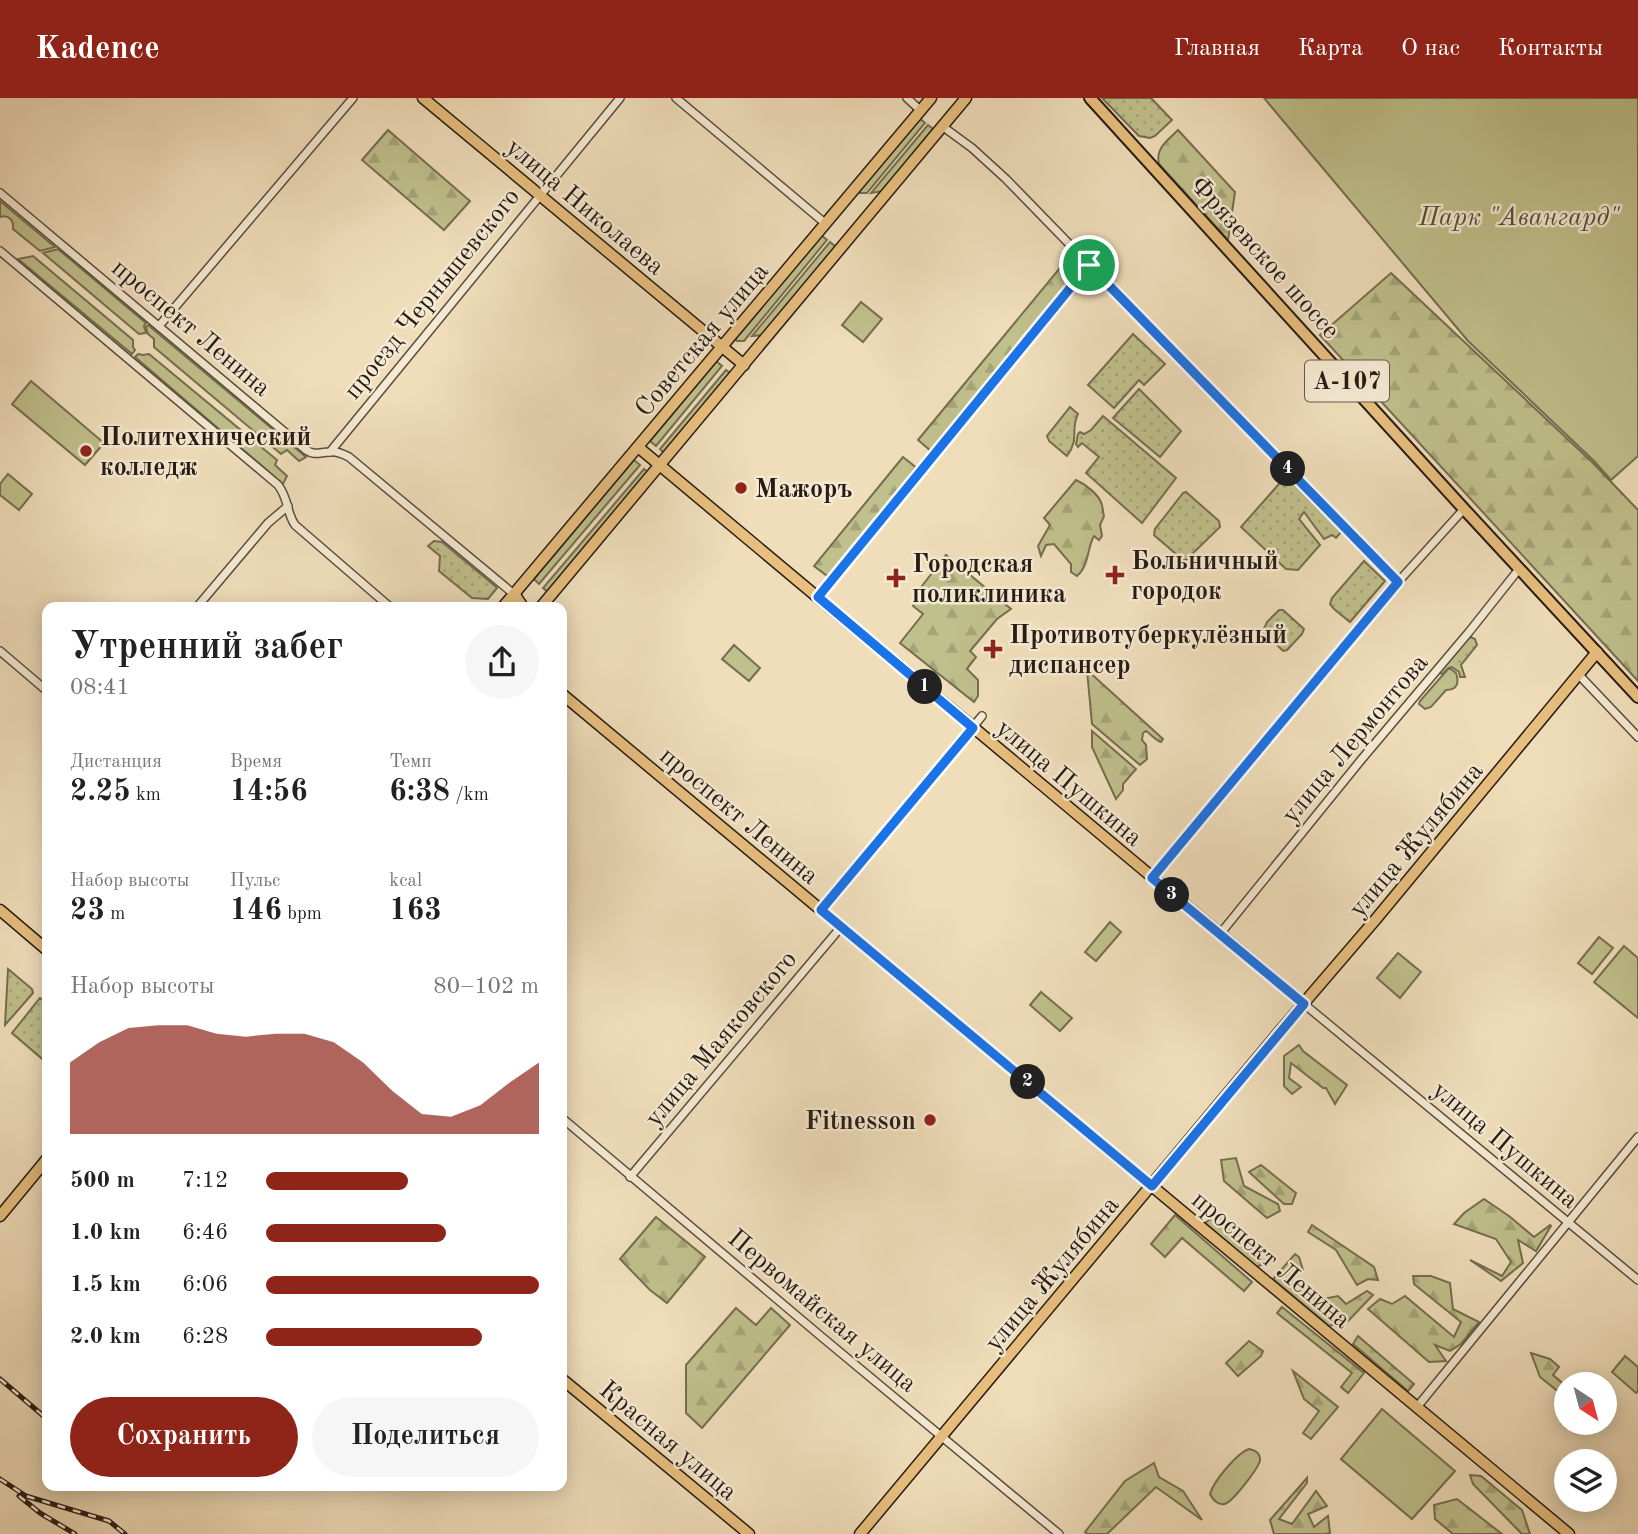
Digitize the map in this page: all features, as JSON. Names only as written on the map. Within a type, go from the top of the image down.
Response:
[{"type":"highway","name":"Фрязевское шоссе","points":[[1090,98],[1464,509]]},
{"type":"highway","name":"А-107","points":[[1464,509],[1638,697]]},
{"type":"main road","name":"улица Николаева","points":[[423,98],[744,365]]},
{"type":"main road","name":"Советская улица","points":[[508,602],[930,98]]},
{"type":"main road","name":"Советская улица","points":[[545,602],[966,98]]},
{"type":"main road","name":"улица Пушкина","points":[[638,447],[1304,1004]]},
{"type":"main road","name":"проспект Ленина","points":[[515,594],[519,602]]},
{"type":"main road","name":"улица Жулябина","points":[[860,1534],[1597,652]]},
{"type":"main road","name":"проспект Ленина","points":[[567,698],[1569,1534]]},
{"type":"main road","points":[[0,910],[42,946]]},
{"type":"main road","points":[[0,1216],[42,1165]]},
{"type":"main road","name":"Красная улица","points":[[567,1383],[749,1534]]},
{"type":"street","points":[[159,326],[353,98]]},
{"type":"street","name":"проезд Чернышевского","points":[[330,452],[620,98]]},
{"type":"street","points":[[676,98],[826,223]]},
{"type":"street","points":[[906,98],[920,110]]},
{"type":"street","points":[[942,126],[988,162],[1398,582]]},
{"type":"street","name":"проспект Ленина","points":[[0,193],[311,454],[330,452],[349,457],[515,594]]},
{"type":"street","points":[[0,251],[278,485],[284,492],[290,518],[295,525],[384,602]]},
{"type":"street","points":[[818,597],[1089,265]]},
{"type":"street","points":[[201,602],[268,523],[288,506]]},
{"type":"street","points":[[1152,878],[1398,582],[1464,509]]},
{"type":"street","name":"улица Лермонтова","points":[[1220,934],[1519,569]]},
{"type":"street","points":[[0,651],[42,687]]},
{"type":"street","points":[[1578,675],[1638,737]]},
{"type":"street","points":[[821,910],[982,716]]},
{"type":"street","name":"улица Маяковского","points":[[631,1177],[841,927]]},
{"type":"street","name":"улица Пушкина","points":[[1304,1004],[1638,1280]]},
{"type":"street","name":"Первомайская улица","points":[[567,1122],[1059,1534]]},
{"type":"street","points":[[1417,1407],[1638,1137]]},
{"type":"green space","points":[[1102,98],[1151,98],[1172,120],[1155,136],[1139,136]]},
{"type":"green space","name":"Парк \"Авангард\"","points":[[1264,98],[1638,98],[1638,456],[1611,480],[1468,341]]},
{"type":"green space","points":[[919,118],[925,123],[867,193],[857,193]]},
{"type":"green space","points":[[928,125],[933,129],[883,191],[871,193]]},
{"type":"green space","points":[[388,130],[470,201],[444,230],[362,160]]},
{"type":"green space","points":[[1178,130],[1235,192],[1228,240],[1159,164],[1161,149]]},
{"type":"green space","points":[[0,201],[55,247],[40,251],[13,229],[10,218],[0,217]]},
{"type":"green space","points":[[821,235],[827,240],[744,341],[737,341],[735,339]]},
{"type":"green space","points":[[830,242],[836,247],[763,335],[752,336]]},
{"type":"green space","points":[[58,249],[146,323],[146,333],[139,334],[43,253]]},
{"type":"green space","points":[[33,256],[133,340],[135,350],[132,354],[18,259]]},
{"type":"green space","points":[[1069,257],[1082,270],[932,452],[918,440]]},
{"type":"green space","points":[[1391,273],[1592,462],[1638,510],[1638,681],[1320,335]]},
{"type":"green space","points":[[861,302],[882,319],[863,342],[842,325]]},
{"type":"green space","points":[[148,325],[306,457],[299,461],[287,450],[281,454],[154,347],[154,339],[148,334],[146,327]]},
{"type":"green space","points":[[1133,334],[1165,364],[1144,385],[1139,380],[1114,408],[1088,385]]},
{"type":"green space","points":[[138,354],[149,354],[277,460],[275,465],[287,476],[283,484],[135,357]]},
{"type":"green space","points":[[716,361],[722,366],[656,446],[650,441]]},
{"type":"green space","points":[[726,370],[731,374],[665,454],[660,449]]},
{"type":"green space","points":[[31,381],[104,443],[85,465],[12,404]]},
{"type":"green space","points":[[1139,389],[1181,431],[1160,457],[1113,418]]},
{"type":"green space","points":[[1070,407],[1078,414],[1073,444],[1067,456],[1049,441],[1047,436]]},
{"type":"green space","points":[[1103,416],[1176,478],[1142,523],[1086,473],[1099,457],[1082,443],[1078,447],[1078,434],[1091,430]]},
{"type":"green space","points":[[903,457],[918,469],[830,578],[814,566]]},
{"type":"green space","points":[[634,460],[640,465],[539,584],[534,579]]},
{"type":"green space","points":[[644,469],[649,473],[548,592],[543,588]]},
{"type":"green space","points":[[8,474],[32,494],[19,510],[0,495],[0,484]]},
{"type":"green space","points":[[1286,476],[1341,532],[1336,538],[1332,535],[1324,539],[1304,512],[1299,519],[1320,545],[1298,570],[1286,569],[1241,527]]},
{"type":"green space","points":[[1076,480],[1098,497],[1104,516],[1100,525],[1102,536],[1099,540],[1094,536],[1084,567],[1077,576],[1071,572],[1071,564],[1054,544],[1046,545],[1041,556],[1038,546],[1050,525],[1044,518]]},
{"type":"green space","points":[[1186,492],[1219,521],[1220,527],[1183,560],[1154,535],[1155,529]]},
{"type":"green space","points":[[434,541],[442,542],[497,588],[488,599],[472,598],[439,571],[440,556],[428,546]]},
{"type":"green space","points":[[946,555],[1011,609],[997,619],[970,651],[976,657],[967,669],[978,680],[978,696],[974,702],[900,643],[923,614],[913,606],[922,586]]},
{"type":"green space","points":[[1364,561],[1385,581],[1350,622],[1330,604],[1332,598]]},
{"type":"green space","points":[[1279,610],[1283,610],[1304,629],[1287,650],[1283,651],[1263,631],[1267,622]]},
{"type":"green space","points":[[1467,638],[1475,639],[1477,645],[1461,665],[1465,677],[1460,677],[1459,672],[1452,667],[1442,674],[1439,672]]},
{"type":"green space","points":[[734,645],[760,668],[749,681],[722,659]]},
{"type":"green space","points":[[1448,669],[1456,673],[1457,685],[1446,690],[1431,707],[1425,709],[1419,704],[1420,701]]},
{"type":"green space","points":[[1087,670],[1163,739],[1161,742],[1146,731],[1143,733],[1147,759],[1140,765],[1092,724]]},
{"type":"green space","points":[[1092,731],[1136,769],[1123,784],[1123,790],[1116,799],[1092,747]]},
{"type":"green space","points":[[1110,922],[1121,932],[1096,961],[1085,952]]},
{"type":"green space","points":[[1599,937],[1613,948],[1592,974],[1578,963]]},
{"type":"green space","points":[[1624,946],[1638,958],[1638,1018],[1594,982]]},
{"type":"green space","points":[[1398,953],[1421,972],[1400,998],[1377,978]]},
{"type":"green space","points":[[8,969],[32,989],[33,993],[5,1025]]},
{"type":"green space","points":[[1041,992],[1072,1018],[1060,1031],[1030,1005]]},
{"type":"green space","points":[[40,998],[42,1059],[12,1033]]},
{"type":"green space","points":[[1299,1045],[1347,1085],[1335,1104],[1326,1088],[1291,1063],[1289,1078],[1301,1087],[1292,1094],[1284,1086],[1284,1056]]},
{"type":"green space","points":[[1236,1158],[1244,1186],[1278,1204],[1280,1211],[1267,1218],[1224,1181],[1221,1160]]},
{"type":"green space","points":[[1261,1165],[1296,1193],[1292,1204],[1284,1204],[1249,1172]]},
{"type":"green space","points":[[1484,1199],[1534,1237],[1551,1226],[1536,1251],[1518,1240],[1523,1263],[1501,1281],[1470,1260],[1502,1276],[1511,1262],[1496,1239],[1454,1224]]},
{"type":"green space","points":[[1218,1214],[1263,1258],[1264,1264],[1255,1267],[1205,1223]]},
{"type":"green space","points":[[1175,1215],[1252,1282],[1244,1291],[1182,1238],[1165,1257],[1151,1244]]},
{"type":"green space","points":[[656,1217],[705,1257],[667,1303],[650,1290],[620,1259]]},
{"type":"green space","points":[[1312,1225],[1374,1267],[1378,1280],[1368,1279],[1357,1285],[1336,1250],[1308,1232]]},
{"type":"green space","points":[[1295,1254],[1299,1257],[1303,1270],[1291,1274],[1296,1290],[1318,1300],[1338,1296],[1346,1304],[1367,1291],[1373,1295],[1348,1321],[1329,1326],[1273,1279]]},
{"type":"green space","points":[[1413,1276],[1431,1276],[1450,1283],[1453,1309],[1479,1322],[1461,1344],[1450,1351],[1435,1345],[1446,1361],[1429,1362],[1368,1309],[1380,1299],[1392,1304],[1405,1296],[1454,1337],[1461,1322],[1414,1284]]},
{"type":"green space","points":[[1282,1307],[1364,1373],[1348,1393],[1341,1387],[1352,1373],[1277,1313]]},
{"type":"green space","points":[[736,1308],[756,1325],[771,1308],[790,1325],[702,1428],[686,1413],[686,1365]]},
{"type":"green space","points":[[1358,1336],[1414,1384],[1408,1391],[1353,1344]]},
{"type":"green space","points":[[1249,1341],[1263,1351],[1261,1356],[1238,1376],[1226,1363]]},
{"type":"green space","points":[[1531,1353],[1550,1359],[1559,1367],[1553,1375],[1554,1388],[1540,1377]]},
{"type":"green space","points":[[1625,1356],[1638,1367],[1638,1391],[1636,1393],[1617,1376],[1617,1372],[1612,1372]]},
{"type":"green space","points":[[1293,1371],[1338,1407],[1311,1439],[1303,1433],[1319,1411],[1304,1399]]},
{"type":"green space","points":[[1382,1409],[1455,1471],[1412,1519],[1341,1459]]},
{"type":"green space","points":[[1249,1449],[1260,1457],[1256,1468],[1227,1503],[1217,1502],[1210,1494],[1216,1482],[1232,1462]]},
{"type":"green space","points":[[1154,1463],[1159,1477],[1183,1491],[1202,1520],[1156,1487],[1107,1534],[1085,1532],[1125,1481]]},
{"type":"green space","points":[[1470,1475],[1481,1476],[1522,1510],[1530,1534],[1522,1534],[1473,1484]]},
{"type":"green space","points":[[1307,1478],[1307,1483],[1279,1519],[1292,1524],[1316,1491],[1327,1506],[1308,1514],[1314,1527],[1328,1516],[1330,1533],[1274,1534],[1270,1520]]},
{"type":"green space","points":[[1457,1499],[1502,1534],[1453,1534],[1435,1519],[1434,1505]]},
{"type":"railway","points":[[0,1379],[42,1415]]},
{"type":"railway","points":[[0,1479],[26,1496],[109,1521],[125,1534]]},
{"type":"railway","points":[[19,1496],[40,1513],[75,1534]]},
{"type":"place","name":"Политехнический колледж","points":[[86,451]]},
{"type":"place","name":"Мажоръ","points":[[741,488]]},
{"type":"place","name":"Больничный городок","points":[[1115,575]]},
{"type":"place","name":"Городская поликлиника","points":[[896,578]]},
{"type":"place","name":"Противотуберкулёзный диспансер","points":[[993,649]]},
{"type":"place","name":"Fitnesson","points":[[930,1120]]},
{"type":"route","points":[[1089,265],[1398,582],[1152,878],[1304,1004],[1152,1186],[821,910],[973,728],[818,597],[1089,265]]}]
